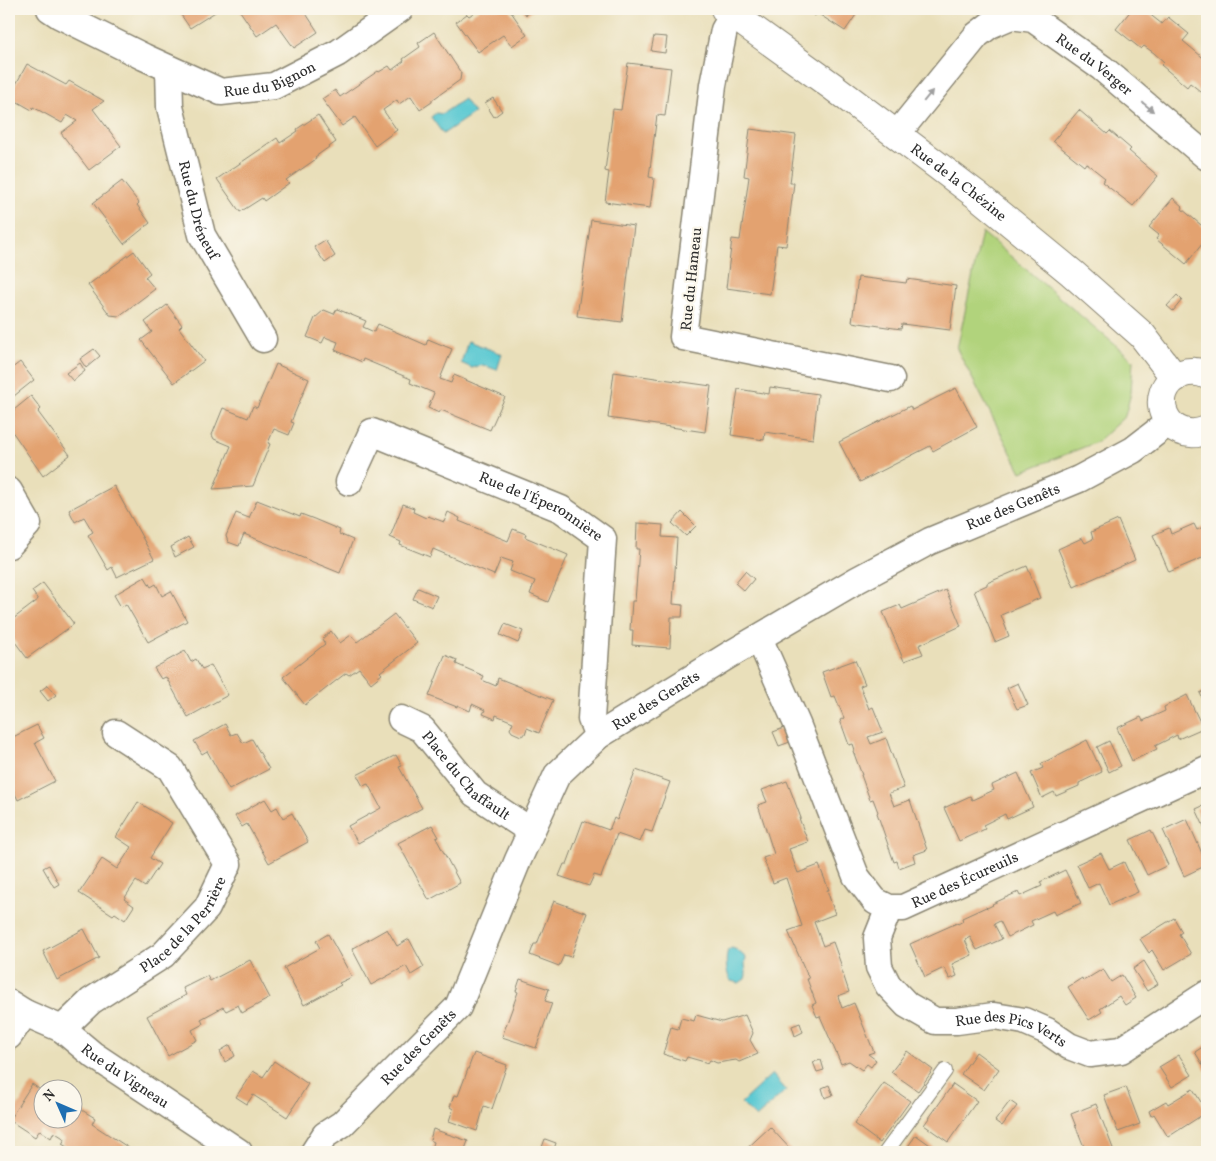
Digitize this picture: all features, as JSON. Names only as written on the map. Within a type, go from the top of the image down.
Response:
[{"type":"street","name":"Rue du Bignon","points":[[50,9],[221,92],[274,86],[338,53],[400,9]]},
{"type":"street","name":"Rue de la Chézine","points":[[729,12],[897,134],[978,196],[1072,273],[1142,335],[1175,378]]},
{"type":"street","name":"Rue du Hameau","points":[[729,12],[712,85],[683,337],[891,380]]},
{"type":"street","name":"Rue du Verger","points":[[897,134],[977,35],[990,25],[1011,16],[1033,19],[1066,41],[1102,68],[1207,156]]},
{"type":"street","name":"Rue du Dréneuf","points":[[169,68],[170,107],[202,235],[263,339]]},
{"type":"street","points":[[1207,375],[1194,371],[1184,373],[1175,378],[1163,394],[1163,409],[1168,422],[1176,429],[1196,434],[1207,430]]},
{"type":"street","name":"Rue des Genêts","points":[[314,1152],[325,1135],[342,1124],[458,1008],[531,831],[557,775],[598,736],[857,580],[930,542],[1102,467],[1133,450],[1168,422]]},
{"type":"street","name":"Rue de l'Éperonnière","points":[[349,482],[372,432],[561,509],[603,539],[591,719],[598,736]]},
{"type":"street","points":[[9,491],[28,524],[9,545]]},
{"type":"street","points":[[759,638],[797,724],[856,876],[875,901],[889,908]]},
{"type":"street","name":"Place du Chaffault","points":[[401,719],[422,729],[475,794],[531,831]]},
{"type":"street","name":"Place de la Perrière","points":[[62,1029],[91,1001],[163,955],[207,908],[228,864],[170,768],[116,733]]},
{"type":"street","name":"Rue des Écureuils","points":[[889,908],[903,908],[1207,769]]},
{"type":"street","name":"Rue des Pics Verts","points":[[889,908],[877,938],[879,966],[888,985],[907,1005],[935,1021],[957,1021],[994,1016],[1024,1021],[1047,1031],[1069,1046],[1090,1054],[1121,1050],[1207,994]]},
{"type":"street","points":[[9,1036],[17,1008]]},
{"type":"street","name":"Rue du Vigneau","points":[[17,1008],[62,1029],[92,1054],[239,1152]]},
{"type":"lane","points":[[886,1152],[945,1071]]},
{"type":"green space","points":[[982,232],[1133,360],[1131,393],[1125,416],[1097,442],[1021,472],[957,349]]},
{"type":"water","points":[[464,99],[474,113],[443,134],[431,117],[436,113],[442,114]]},
{"type":"water","points":[[468,341],[502,354],[497,370],[483,365],[472,368],[461,363]]},
{"type":"water","points":[[732,948],[746,958],[745,979],[739,983],[731,981],[727,970],[727,953]]},
{"type":"water","points":[[772,1074],[786,1090],[756,1118],[741,1103]]},
{"type":"building","points":[[177,9],[220,9],[190,28]]},
{"type":"building","points":[[244,9],[303,9],[318,32],[294,48],[276,23],[257,36],[240,11]]},
{"type":"building","points":[[480,9],[509,9],[527,35],[512,46],[503,35],[478,52],[456,22],[467,14],[469,16]]},
{"type":"building","points":[[522,9],[535,9],[526,15]]},
{"type":"building","points":[[805,9],[860,9],[845,31],[817,13],[815,16]]},
{"type":"building","points":[[1132,9],[1143,9],[1162,24],[1168,17],[1189,34],[1183,41],[1207,61],[1207,92],[1205,95],[1190,83],[1187,87],[1161,65],[1164,62],[1154,53],[1144,46],[1141,49],[1116,29]]},
{"type":"building","points":[[434,32],[461,73],[460,80],[420,110],[411,96],[399,104],[397,100],[383,110],[397,130],[375,146],[355,117],[342,126],[322,99],[335,90],[340,97],[378,71],[389,66],[392,70],[404,61],[403,59],[420,47],[418,43]]},
{"type":"building","points":[[654,36],[667,37],[665,53],[651,51]]},
{"type":"building","points":[[628,63],[671,68],[665,116],[657,115],[649,177],[654,178],[650,208],[605,202],[609,172],[605,171],[613,109],[621,110]]},
{"type":"building","points":[[27,64],[66,85],[69,81],[104,101],[93,109],[121,146],[89,170],[61,133],[77,121],[67,115],[62,123],[33,107],[32,110],[9,97]]},
{"type":"building","points":[[493,98],[502,111],[494,117],[485,103]]},
{"type":"building","points":[[1079,110],[1107,134],[1110,131],[1131,149],[1129,151],[1158,176],[1133,206],[1102,182],[1105,178],[1086,163],[1084,166],[1053,141]]},
{"type":"building","points":[[318,115],[336,142],[286,180],[289,183],[264,201],[262,198],[240,212],[217,179],[277,138],[280,143]]},
{"type":"building","points":[[750,129],[796,135],[790,183],[794,183],[786,246],[777,245],[770,294],[726,288],[732,239],[740,240],[749,177],[744,176]]},
{"type":"building","points":[[122,181],[139,203],[137,205],[150,223],[124,244],[93,203]]},
{"type":"building","points":[[1173,198],[1183,207],[1182,209],[1207,230],[1207,238],[1186,264],[1156,239],[1159,235],[1149,227]]},
{"type":"building","points":[[591,220],[634,226],[622,322],[577,316]]},
{"type":"building","points":[[325,240],[335,256],[325,263],[314,247]]},
{"type":"building","points":[[134,251],[150,273],[145,277],[155,289],[119,316],[110,315],[88,285]]},
{"type":"building","points":[[858,277],[906,283],[907,279],[956,286],[950,330],[902,324],[901,329],[852,322]]},
{"type":"building","points":[[1177,295],[1182,300],[1173,311],[1167,306]]},
{"type":"building","points":[[167,305],[182,325],[179,328],[204,361],[174,383],[141,340],[152,332],[145,322]]},
{"type":"building","points":[[337,309],[366,321],[363,327],[374,332],[378,324],[426,345],[428,339],[452,349],[440,379],[451,383],[454,375],[505,397],[490,430],[441,410],[439,413],[428,408],[434,393],[410,383],[411,379],[363,359],[362,362],[335,350],[338,342],[325,337],[322,343],[307,337],[315,318],[324,310],[334,314]]},
{"type":"building","points":[[94,349],[100,356],[86,368],[80,359]]},
{"type":"building","points":[[20,362],[34,380],[9,400],[9,366],[11,369]]},
{"type":"building","points":[[80,363],[85,371],[73,381],[66,373]]},
{"type":"building","points":[[276,364],[309,379],[291,422],[294,423],[289,435],[274,429],[253,486],[213,489],[231,446],[214,439],[212,435],[223,408],[248,418],[253,406],[257,408]]},
{"type":"building","points":[[614,372],[711,386],[705,432],[608,418]]},
{"type":"building","points":[[770,387],[818,394],[813,439],[765,432],[764,440],[731,435],[738,389],[769,394]]},
{"type":"building","points":[[956,388],[977,427],[933,451],[930,446],[860,482],[839,442],[910,406],[912,410]]},
{"type":"building","points":[[31,396],[41,409],[38,412],[70,455],[43,476],[9,427],[9,414]]},
{"type":"building","points":[[114,486],[154,559],[117,577],[112,567],[108,570],[88,535],[93,532],[84,517],[75,522],[69,510]]},
{"type":"building","points":[[257,500],[300,517],[301,514],[314,519],[340,530],[339,534],[353,540],[340,573],[244,534],[239,546],[228,542],[226,536],[236,513],[249,518]]},
{"type":"building","points":[[403,504],[414,508],[413,512],[426,518],[428,516],[444,522],[448,512],[460,518],[459,521],[508,541],[513,529],[526,534],[525,537],[568,555],[548,602],[530,594],[535,581],[510,571],[513,562],[501,558],[494,575],[433,549],[430,557],[400,545],[401,542],[390,537]]},
{"type":"building","points":[[682,512],[696,526],[686,536],[672,523]]},
{"type":"building","points":[[1118,520],[1135,560],[1074,587],[1058,549],[1082,538],[1085,543],[1093,539],[1091,532]]},
{"type":"building","points":[[637,523],[663,525],[662,537],[677,538],[673,604],[683,605],[682,617],[671,617],[670,648],[632,645],[633,630],[630,630],[632,601],[635,601],[639,549],[636,549]]},
{"type":"building","points":[[1194,524],[1197,530],[1207,525],[1207,556],[1169,572],[1153,535],[1169,528],[1171,534]]},
{"type":"building","points":[[188,537],[194,547],[175,557],[171,547]]},
{"type":"building","points":[[1027,566],[1040,598],[1001,615],[1009,636],[995,642],[974,591],[987,585],[987,583]]},
{"type":"building","points":[[745,571],[754,579],[744,591],[735,583]]},
{"type":"building","points":[[145,577],[151,587],[156,584],[162,596],[171,591],[187,621],[148,642],[126,604],[121,607],[114,595]]},
{"type":"building","points":[[43,583],[74,624],[27,658],[9,634],[9,622],[38,600],[32,591]]},
{"type":"building","points":[[418,588],[437,596],[432,607],[413,599]]},
{"type":"building","points":[[946,590],[961,626],[919,645],[923,654],[904,661],[883,612],[900,605],[902,609]]},
{"type":"building","points":[[394,614],[417,643],[380,672],[382,674],[371,683],[359,668],[349,675],[346,673],[305,705],[283,677],[325,644],[322,639],[331,631],[340,643],[351,635],[357,642]]},
{"type":"building","points":[[505,624],[523,631],[518,643],[500,635]]},
{"type":"building","points":[[185,651],[191,662],[196,659],[202,669],[211,665],[228,695],[188,717],[166,677],[161,679],[154,668]]},
{"type":"building","points":[[445,655],[457,660],[456,664],[484,676],[482,680],[496,686],[498,678],[553,700],[539,733],[527,728],[525,734],[521,736],[510,729],[513,722],[496,715],[495,719],[483,714],[485,710],[472,704],[470,711],[429,696]]},
{"type":"building","points":[[855,660],[865,684],[860,686],[869,709],[873,707],[883,732],[868,737],[871,744],[886,738],[904,788],[889,793],[894,806],[910,800],[927,850],[913,855],[915,862],[899,868],[897,861],[894,862],[873,799],[870,800],[853,751],[855,750],[853,744],[849,745],[840,720],[844,718],[835,696],[831,697],[822,672]]},
{"type":"building","points":[[1018,683],[1028,705],[1017,709],[1007,688]]},
{"type":"building","points":[[48,685],[56,695],[48,701],[40,691]]},
{"type":"building","points":[[1207,690],[1207,708],[1200,693]]},
{"type":"building","points":[[1187,695],[1203,728],[1178,739],[1177,735],[1155,746],[1157,749],[1132,761],[1117,728],[1141,717],[1143,721],[1165,711],[1164,707]]},
{"type":"building","points":[[225,724],[231,735],[237,733],[243,743],[252,739],[269,769],[229,790],[207,751],[202,754],[194,741]]},
{"type":"building","points":[[37,725],[44,738],[35,743],[55,781],[18,800],[9,781],[9,739]]},
{"type":"building","points":[[784,728],[790,742],[779,746],[773,732]]},
{"type":"building","points":[[1087,740],[1102,772],[1079,783],[1079,786],[1056,796],[1054,792],[1042,798],[1031,773],[1043,768],[1041,764]]},
{"type":"building","points":[[1109,741],[1121,766],[1109,772],[1097,747]]},
{"type":"building","points":[[396,755],[402,766],[399,767],[422,808],[358,843],[348,826],[381,808],[368,784],[363,786],[357,775]]},
{"type":"building","points":[[636,770],[670,782],[652,832],[645,830],[640,842],[617,834],[601,877],[594,875],[589,886],[559,876],[564,864],[567,864],[583,821],[609,830],[614,818],[617,820]]},
{"type":"building","points":[[1018,773],[1033,807],[1007,819],[1005,814],[983,825],[985,829],[959,841],[944,808],[970,796],[972,800],[994,790],[992,785]]},
{"type":"building","points":[[787,781],[808,842],[789,849],[798,873],[819,865],[829,890],[827,890],[835,914],[814,922],[823,946],[833,942],[842,967],[849,992],[838,996],[842,1008],[854,1003],[874,1052],[868,1054],[876,1060],[871,1067],[867,1064],[862,1070],[849,1061],[841,1064],[820,1016],[817,1017],[812,1005],[816,1003],[807,979],[809,979],[788,931],[802,926],[786,878],[773,883],[763,858],[774,854],[758,805],[767,802],[762,790]]},
{"type":"building","points":[[265,799],[272,810],[277,807],[283,818],[292,813],[308,842],[269,863],[247,824],[242,827],[235,816]]},
{"type":"building","points":[[138,802],[172,823],[150,858],[160,864],[145,887],[136,881],[124,899],[134,906],[125,920],[115,913],[113,915],[79,893],[102,859],[117,869],[125,857],[131,847],[116,837]]},
{"type":"building","points":[[1207,804],[1207,833],[1196,809]]},
{"type":"building","points":[[1187,819],[1207,865],[1184,876],[1163,830]]},
{"type":"building","points":[[432,825],[439,837],[436,838],[460,883],[429,900],[398,843]]},
{"type":"building","points":[[1151,830],[1168,865],[1147,875],[1130,840]]},
{"type":"building","points":[[1101,853],[1109,869],[1124,862],[1138,892],[1109,905],[1099,883],[1088,888],[1077,864]]},
{"type":"building","points":[[49,865],[59,884],[54,887],[43,868]]},
{"type":"building","points":[[1065,870],[1081,903],[1055,915],[1053,911],[1031,921],[1033,925],[1008,937],[1000,921],[994,924],[1002,939],[977,950],[970,937],[965,940],[972,955],[952,964],[957,976],[950,979],[944,968],[925,977],[910,944],[958,924],[963,921],[962,918],[1018,892],[1020,896],[1042,886],[1040,882]]},
{"type":"building","points":[[554,901],[587,913],[571,957],[564,955],[559,966],[530,955],[534,944],[537,944]]},
{"type":"building","points":[[1174,918],[1182,932],[1179,934],[1191,954],[1164,970],[1152,950],[1149,953],[1140,939]]},
{"type":"building","points":[[84,929],[99,958],[57,980],[43,951]]},
{"type":"building","points":[[387,929],[397,946],[409,939],[424,967],[411,975],[406,966],[371,985],[352,949]]},
{"type":"building","points":[[328,934],[352,977],[304,1005],[284,968],[320,948],[316,941]]},
{"type":"building","points":[[250,960],[270,998],[242,1013],[238,1005],[226,1011],[223,1007],[201,1019],[203,1024],[192,1030],[197,1040],[168,1056],[147,1016],[186,995],[183,988],[207,976],[210,981]]},
{"type":"building","points":[[1144,961],[1158,984],[1147,991],[1133,969]]},
{"type":"building","points":[[1103,969],[1111,982],[1122,975],[1136,998],[1125,1005],[1119,996],[1100,1009],[1102,1012],[1089,1020],[1068,987],[1082,978],[1083,981]]},
{"type":"building","points":[[520,979],[549,989],[545,1001],[552,1003],[536,1048],[502,1037],[518,992],[516,991]]},
{"type":"building","points":[[696,1015],[722,1022],[745,1015],[753,1033],[750,1040],[758,1054],[739,1062],[736,1060],[717,1063],[710,1060],[708,1063],[687,1057],[685,1061],[663,1054],[671,1027],[678,1029],[681,1018],[694,1021]]},
{"type":"building","points":[[800,1023],[803,1032],[795,1036],[792,1026]]},
{"type":"building","points":[[1207,1044],[1207,1072],[1195,1052]]},
{"type":"building","points":[[230,1045],[235,1056],[225,1062],[220,1051]]},
{"type":"building","points":[[907,1051],[933,1070],[918,1091],[891,1072]]},
{"type":"building","points":[[976,1052],[999,1069],[984,1090],[961,1074]]},
{"type":"building","points":[[474,1053],[507,1065],[492,1109],[484,1106],[477,1131],[449,1121],[453,1109],[450,1107],[454,1095],[458,1096]]},
{"type":"building","points":[[1179,1055],[1192,1075],[1172,1087],[1159,1067]]},
{"type":"building","points":[[821,1060],[824,1070],[817,1072],[813,1062]]},
{"type":"building","points":[[274,1061],[308,1084],[287,1117],[253,1095],[247,1104],[236,1097],[253,1071],[263,1077]]},
{"type":"building","points":[[884,1083],[910,1101],[880,1143],[854,1124]]},
{"type":"building","points":[[32,1084],[32,1128],[82,1128],[82,1110],[95,1118],[92,1124],[129,1148],[127,1152],[75,1152],[62,1144],[65,1139],[54,1132],[51,1138],[40,1130],[35,1137],[9,1120]]},
{"type":"building","points":[[953,1084],[977,1101],[948,1142],[924,1125]]},
{"type":"building","points":[[829,1085],[833,1095],[825,1098],[822,1088]]},
{"type":"building","points":[[1126,1087],[1140,1124],[1118,1132],[1104,1095]]},
{"type":"building","points":[[1193,1089],[1207,1112],[1168,1137],[1154,1114],[1151,1116],[1149,1111],[1166,1101],[1168,1104]]},
{"type":"building","points":[[1010,1101],[1017,1106],[1002,1126],[995,1121]]},
{"type":"building","points":[[1096,1104],[1114,1151],[1086,1152],[1071,1114]]},
{"type":"building","points":[[770,1127],[793,1152],[743,1152]]},
{"type":"building","points":[[433,1129],[468,1141],[464,1152],[431,1152],[434,1142],[430,1140]]},
{"type":"building","points":[[916,1135],[940,1152],[904,1152]]},
{"type":"building","points":[[545,1139],[556,1143],[553,1152],[541,1150]]}]
